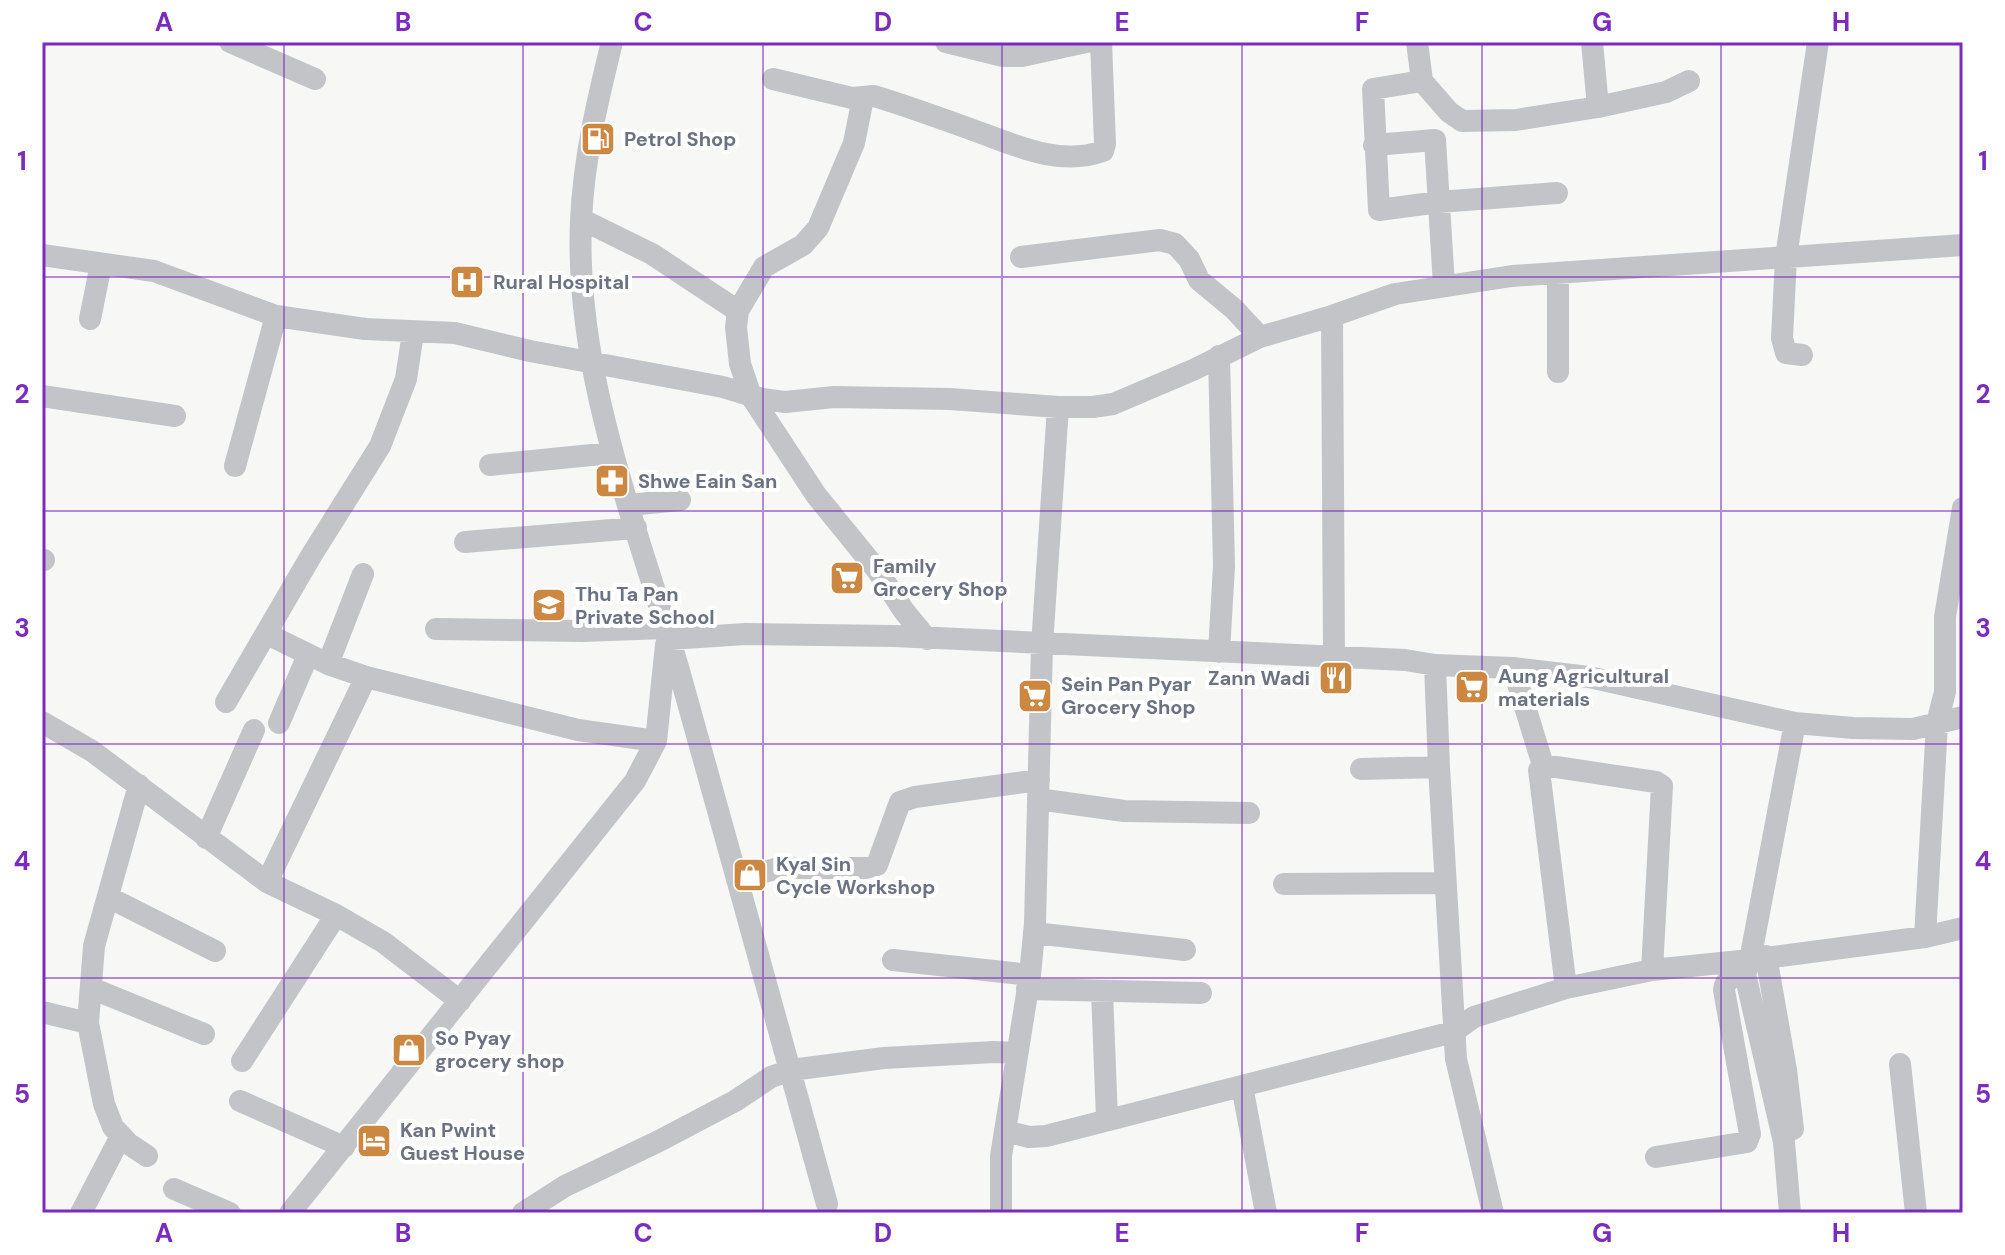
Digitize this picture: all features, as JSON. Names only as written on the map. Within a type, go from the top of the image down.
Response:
[{"type":"street","points":[[230,42],[315,79]]},
{"type":"street","points":[[612,42],[589,137],[581,219],[584,291],[592,363],[612,453],[668,633],[827,1204]]},
{"type":"street","points":[[946,42],[1003,56],[1022,56],[1086,42]]},
{"type":"street","points":[[773,79],[852,98],[874,96],[1037,153],[1090,156],[1103,151],[1105,144],[1101,42]]},
{"type":"street","points":[[1592,42],[1598,107]]},
{"type":"street","points":[[1802,355],[1786,353],[1782,338],[1786,257],[1818,42]]},
{"type":"street","points":[[1421,43],[1422,81],[1449,112],[1462,121],[1516,120],[1598,107],[1666,92],[1689,81]]},
{"type":"street","points":[[1422,81],[1373,89],[1379,210],[1557,193]]},
{"type":"street","points":[[863,98],[854,143],[818,228],[803,245],[764,267],[738,311],[736,327],[740,364],[751,396],[816,495],[877,570],[927,639]]},
{"type":"street","points":[[1374,145],[1435,140],[1444,285]]},
{"type":"street","points":[[581,219],[652,254],[738,311]]},
{"type":"street","points":[[1021,257],[1160,240],[1175,244],[1189,259],[1199,280],[1234,309],[1260,337]]},
{"type":"street","points":[[42,255],[154,271],[276,316],[365,329],[455,333],[785,402],[848,397],[950,399],[1058,407],[1113,404],[1260,337],[1395,294],[1444,285],[1558,273],[1963,245]]},
{"type":"street","points":[[90,319],[101,264]]},
{"type":"street","points":[[1558,273],[1558,372]]},
{"type":"street","points":[[235,466],[276,316]]},
{"type":"street","points":[[1332,316],[1334,657]]},
{"type":"street","points":[[226,702],[311,556],[380,446],[406,379],[413,333]]},
{"type":"street","points":[[1219,356],[1224,566],[1219,652]]},
{"type":"street","points":[[42,396],[175,416]]},
{"type":"street","points":[[1001,1213],[1001,1156],[1034,933],[1042,645],[1058,407]]},
{"type":"street","points":[[490,465],[612,453]]},
{"type":"street","points":[[629,505],[680,500]]},
{"type":"street","points":[[1925,937],[1937,723],[1945,692],[1945,617],[1963,508]]},
{"type":"street","points":[[465,542],[636,528]]},
{"type":"street","points":[[279,723],[318,659],[363,574]]},
{"type":"street","points":[[436,629],[927,639],[1405,660],[1435,665],[1513,668],[1615,682],[1795,723],[1913,729],[1963,717]]},
{"type":"street","points":[[290,1213],[635,781],[656,741],[668,633]]},
{"type":"street","points":[[267,634],[318,659],[366,677],[578,730],[656,741]]},
{"type":"street","points":[[1435,665],[1453,1032],[1459,1074],[1493,1213]]},
{"type":"street","points":[[1513,668],[1543,765]]},
{"type":"street","points":[[267,882],[366,677]]},
{"type":"street","points":[[42,722],[92,751],[267,882],[383,942],[460,1001]]},
{"type":"street","points":[[1790,1213],[1784,1142],[1754,964],[1767,863],[1795,723]]},
{"type":"street","points":[[206,838],[254,730]]},
{"type":"street","points":[[1543,765],[1656,782],[1662,786],[1652,970]]},
{"type":"street","points":[[1543,765],[1539,770],[1566,988]]},
{"type":"street","points":[[1361,769],[1439,767]]},
{"type":"street","points":[[139,785],[94,946],[88,1023],[104,1104],[113,1127],[147,1156]]},
{"type":"street","points":[[737,880],[778,868],[866,868],[877,865],[900,802],[915,797],[1038,790],[1124,811],[1249,813]]},
{"type":"street","points":[[1284,884],[1445,883]]},
{"type":"street","points":[[108,897],[215,951]]},
{"type":"street","points":[[242,1061],[336,915]]},
{"type":"street","points":[[1005,1131],[1029,1137],[1046,1136],[1453,1032],[1474,1017],[1566,988],[1652,970],[1754,964],[1925,937],[1963,928]]},
{"type":"street","points":[[1034,933],[1185,950]]},
{"type":"street","points":[[893,960],[1102,991],[1201,993]]},
{"type":"street","points":[[1656,1157],[1747,1142],[1750,1134],[1724,990],[1730,978],[1754,964]]},
{"type":"street","points":[[1754,964],[1786,1070],[1803,1213]]},
{"type":"street","points":[[91,988],[204,1034]]},
{"type":"street","points":[[1102,991],[1107,1119]]},
{"type":"street","points":[[42,1012],[88,1023]]},
{"type":"street","points":[[523,1213],[565,1186],[735,1101],[771,1077],[791,1070],[884,1058],[1016,1053]]},
{"type":"street","points":[[1900,1064],[1916,1213]]},
{"type":"street","points":[[1242,1086],[1266,1213]]},
{"type":"street","points":[[240,1101],[344,1147]]},
{"type":"street","points":[[81,1213],[121,1136]]},
{"type":"street","points":[[174,1189],[230,1213]]},
{"type":"place","name":"Petrol Shop","points":[[598,139]]},
{"type":"place","name":"Rural Hospital","points":[[467,282]]},
{"type":"place","name":"Shwe Eain San","points":[[612,481]]},
{"type":"place","name":"Family Grocery Shop","points":[[847,578]]},
{"type":"place","name":"Thu Ta Pan Private School","points":[[549,605]]},
{"type":"place","name":"Zann Wadi","points":[[1336,678]]},
{"type":"place","name":"Aung Agricultural materials","points":[[1472,687]]},
{"type":"place","name":"Sein Pan Pyar Grocery Shop","points":[[1035,696]]},
{"type":"place","name":"Kyal Sin Cycle Workshop","points":[[750,875]]},
{"type":"place","name":"So Pyay grocery shop","points":[[409,1050]]},
{"type":"place","name":"Kan Pwint Guest House","points":[[374,1141]]}]
